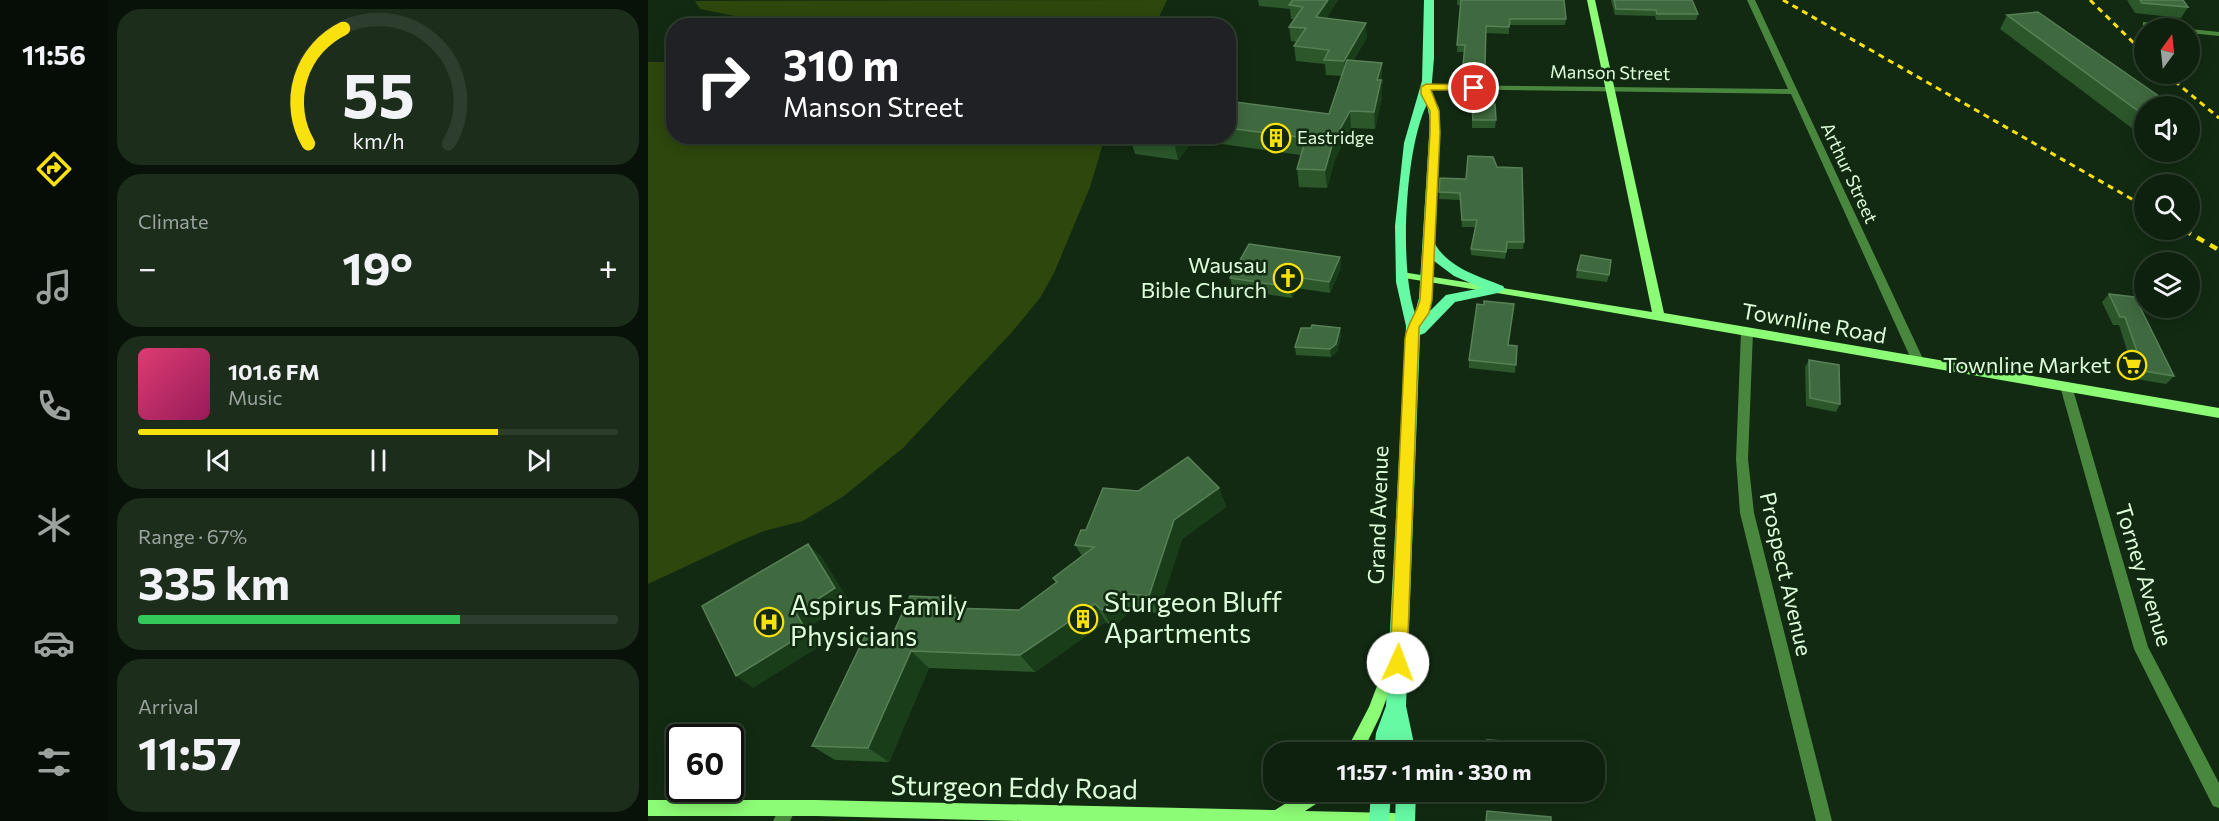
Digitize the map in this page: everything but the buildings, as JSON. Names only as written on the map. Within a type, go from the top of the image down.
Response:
[{"type":"main road","name":"Grand Avenue","points":[[1404,742],[1396,706],[1412,333],[1405,308],[1402,275],[1402,224],[1414,118],[1426,90],[1429,0]]},
{"type":"main road","name":"Grand Avenue","points":[[1412,333],[1425,306],[1427,279],[1435,121],[1434,108],[1426,90]]},
{"type":"main road","points":[[1429,244],[1435,255],[1448,266],[1498,289]]},
{"type":"main road","points":[[1412,333],[1451,298],[1498,289]]},
{"type":"main road","name":"Grand Avenue","points":[[1385,742],[1396,706]]},
{"type":"main road","points":[[1379,821],[1380,802]]},
{"type":"main road","points":[[1405,821],[1406,802]]},
{"type":"street","points":[[1591,0],[1659,317]]},
{"type":"street","name":"Arthur Street","points":[[1751,0],[1918,361]]},
{"type":"street","points":[[2200,32],[2219,34]]},
{"type":"street","name":"Manson Street","points":[[1426,90],[1610,89],[1793,92]]},
{"type":"street","name":"Townline Road","points":[[1402,275],[1498,289],[2219,413]]},
{"type":"street","name":"Prospect Avenue","points":[[1748,332],[1742,449],[1747,513],[1824,821]]},
{"type":"street","name":"Torney Avenue","points":[[2066,386],[2141,649],[2219,800]]},
{"type":"street","points":[[1358,742],[1380,699],[1399,641]]},
{"type":"street","points":[[1277,818],[1303,802]]},
{"type":"street","name":"Sturgeon Eddy Road","points":[[648,808],[784,815],[1277,818],[1394,821]]},
{"type":"shaded area","points":[[1167,0],[1159,18],[745,18],[700,9],[695,1]]},
{"type":"shaded area","points":[[648,62],[666,62],[666,144],[1103,144],[1090,187],[1054,273],[1040,298],[1012,332],[903,448],[844,496],[803,521],[764,531],[648,584]]},
{"type":"railway","points":[[1783,0],[2134,200]]},
{"type":"railway","points":[[2090,0],[2134,43]]},
{"type":"railway","points":[[2178,84],[2219,118]]},
{"type":"railway","points":[[2200,239],[2219,250]]},
{"type":"place","name":"Eastridge","points":[[1276,138]]},
{"type":"place","name":"Wausau Bible Church","points":[[1288,278]]},
{"type":"place","name":"Townline Market","points":[[2132,365]]},
{"type":"place","name":"Sturgeon Bluff Apartments","points":[[1083,619]]},
{"type":"place","name":"Aspirus Family Physicians","points":[[769,622]]},
{"type":"route","points":[[1398,663],[1412,339],[1413,326],[1423,313],[1426,300],[1435,133],[1435,111],[1426,94],[1426,87],[1474,88]]}]
